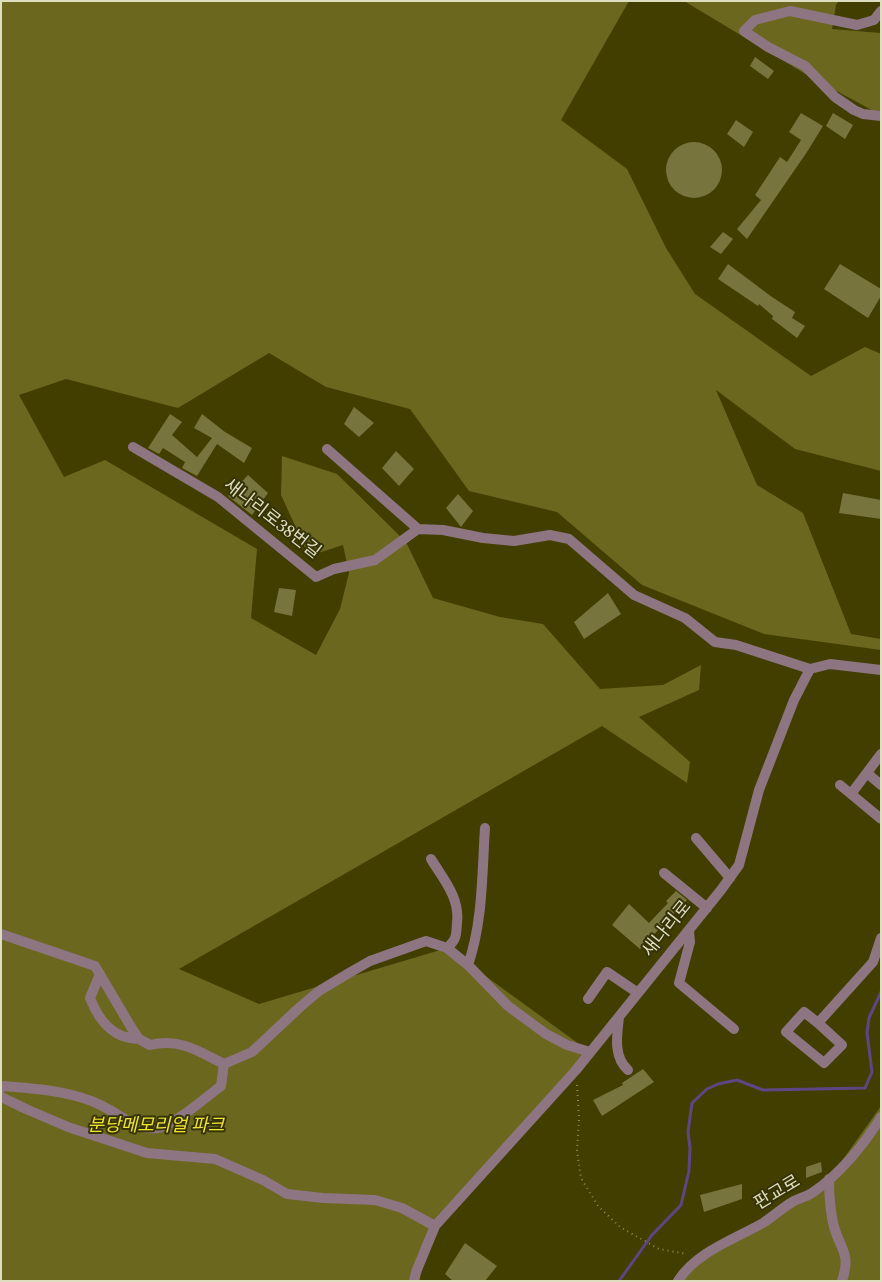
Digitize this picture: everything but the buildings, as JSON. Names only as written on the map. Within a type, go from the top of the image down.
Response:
[{"type":"street","points":[[881,11],[874,20],[857,25],[790,11],[755,20],[744,31],[768,47],[805,66],[835,97],[854,110],[863,114],[881,116]]},
{"type":"street","name":"새나리로38번길","points":[[133,447],[218,497],[316,576],[334,569],[375,560],[418,529]]},
{"type":"street","points":[[327,449],[418,529],[443,530],[483,538],[514,541],[550,535],[569,539],[634,595],[684,618],[715,642],[736,646],[810,669],[830,664],[881,670]]},
{"type":"street","name":"새나리로","points":[[414,1281],[435,1226],[576,1070],[707,908],[739,865],[759,790],[794,700],[810,669]]},
{"type":"street","points":[[851,794],[881,754]]},
{"type":"street","points":[[867,773],[881,785]]},
{"type":"street","points":[[840,785],[881,819]]},
{"type":"street","points":[[468,965],[479,922],[486,828]]},
{"type":"street","points":[[696,838],[730,878]]},
{"type":"street","points":[[432,859],[456,898],[458,914],[456,940],[447,948]]},
{"type":"street","points":[[664,873],[707,908]]},
{"type":"street","points":[[688,931],[690,942],[678,983],[734,1029]]},
{"type":"street","points":[[1,934],[95,966],[139,1039],[150,1045],[178,1043],[224,1064],[252,1052],[319,991],[370,961],[426,942],[447,948],[468,965],[508,1006],[546,1034],[567,1045],[590,1052]]},
{"type":"street","points":[[818,1023],[873,962],[881,938]]},
{"type":"street","points":[[588,999],[607,972],[638,993]]},
{"type":"street","points":[[100,974],[90,998],[101,1021],[127,1039],[139,1039]]},
{"type":"street","points":[[804,1012],[818,1023],[842,1045],[824,1063],[786,1032],[804,1012]]},
{"type":"street","points":[[618,1017],[617,1045],[621,1064],[628,1070]]},
{"type":"street","points":[[1,1088],[4,1086],[37,1089],[72,1095],[108,1108],[121,1118],[139,1126],[159,1128],[172,1122],[221,1086],[224,1064]]},
{"type":"street","points":[[1,1097],[68,1127],[146,1153],[215,1159],[263,1180],[286,1194],[323,1198],[375,1200],[402,1208],[435,1226]]},
{"type":"street","name":"판교로","points":[[678,1281],[684,1272],[703,1257],[764,1222],[795,1200],[810,1194],[829,1179],[849,1159],[881,1117]]},
{"type":"street","points":[[829,1179],[830,1204],[835,1229],[846,1259],[842,1281]]},
{"type":"path","points":[[576,1070],[579,1119],[577,1151],[581,1178],[598,1206],[612,1221],[632,1235],[659,1249],[703,1257]]},
{"type":"green space","name":"분당메모리얼 파크","points":[[1,1],[629,1],[561,120],[627,169],[666,248],[695,294],[811,376],[865,347],[881,354],[881,471],[795,449],[716,390],[757,485],[803,513],[851,634],[881,639],[881,650],[764,634],[642,585],[557,512],[469,491],[410,409],[326,387],[269,353],[178,408],[66,379],[19,395],[64,477],[105,460],[257,549],[251,618],[316,655],[340,609],[349,573],[343,545],[309,556],[281,495],[282,456],[337,474],[406,542],[433,598],[500,617],[543,624],[600,689],[663,685],[701,665],[699,690],[639,717],[690,762],[687,783],[602,726],[179,969],[259,1004],[447,948],[590,1052],[435,1226],[419,1281],[1,1281]]},
{"type":"green space","points":[[684,1],[839,1],[836,5],[832,29],[881,33],[881,115],[807,75]]},
{"type":"green space","points":[[881,1106],[881,1281],[673,1281],[703,1257],[829,1179]]},
{"type":"waterway","points":[[619,1281],[652,1235],[681,1205],[689,1171],[690,1148],[688,1132],[692,1103],[707,1089],[718,1084],[737,1080],[763,1090],[865,1088],[872,1072],[867,1033],[869,1018],[881,992]]}]
